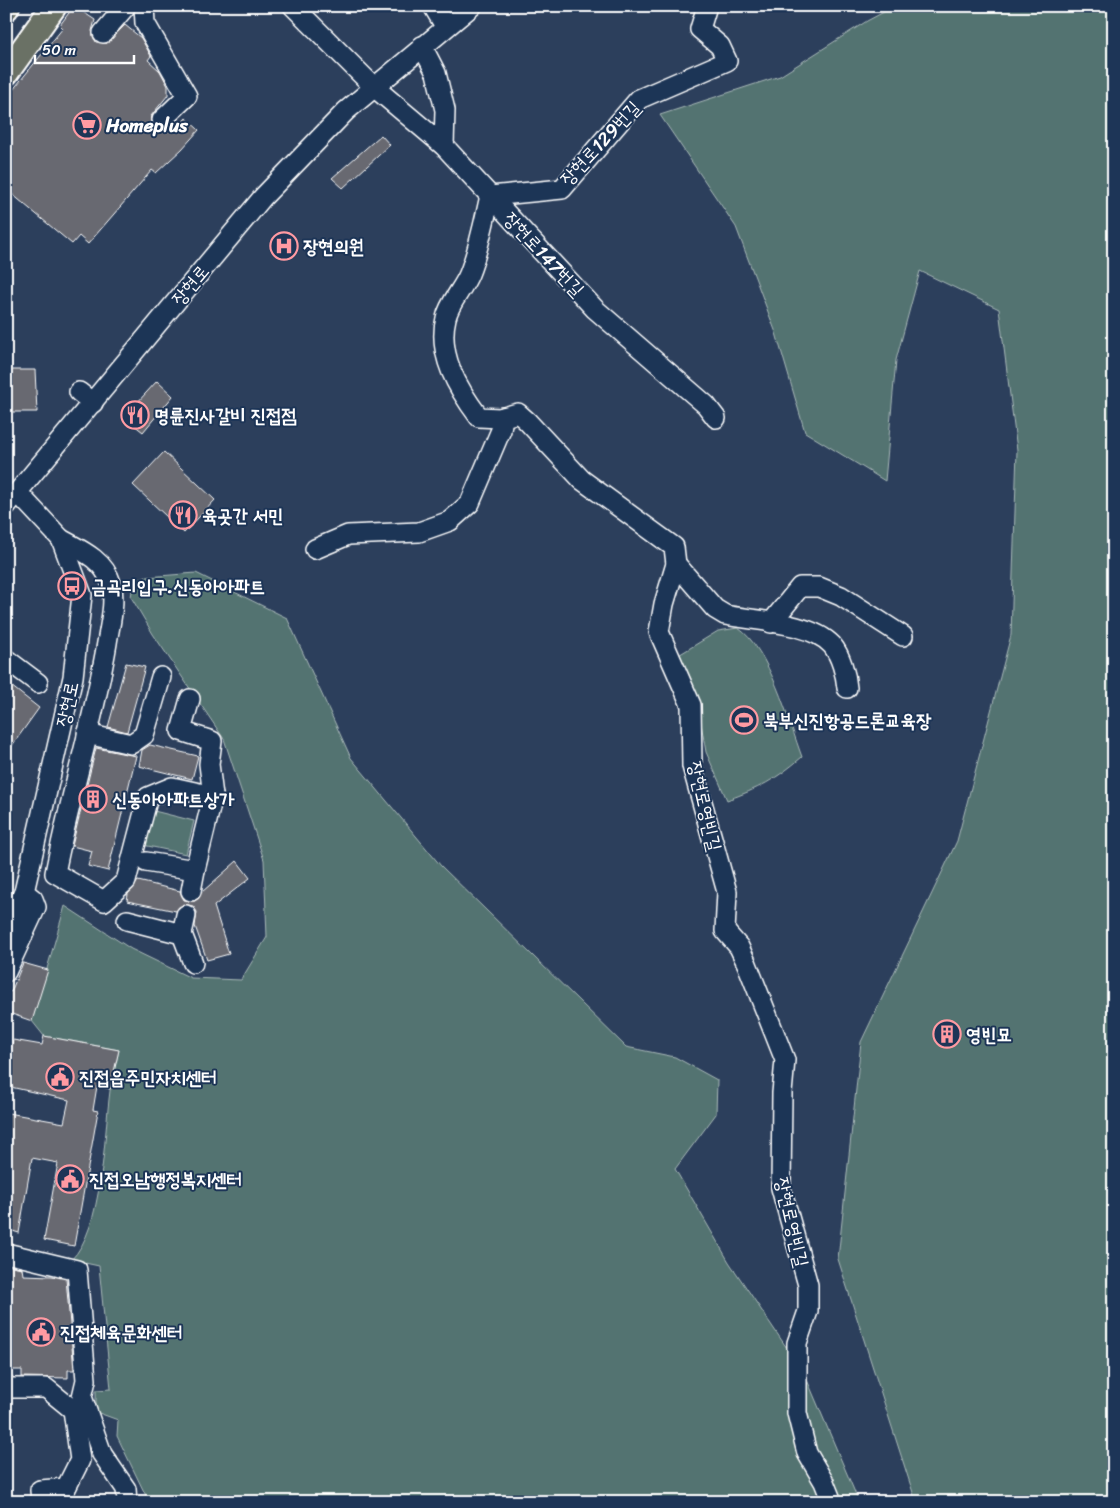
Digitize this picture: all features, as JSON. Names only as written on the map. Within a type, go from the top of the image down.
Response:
[{"type":"main road","points":[[6,51],[35,6]]},
{"type":"main road","points":[[6,73],[54,6]]},
{"type":"street","points":[[103,33],[126,6]]},
{"type":"street","points":[[293,6],[374,87]]},
{"type":"street","points":[[433,6],[445,26]]},
{"type":"street","name":"장현로","points":[[6,928],[24,892],[73,677],[82,595],[61,539],[12,499],[86,397],[263,197],[346,111],[445,26],[472,6]]},
{"type":"street","name":"장현로129번길","points":[[490,196],[562,188],[638,99],[727,61],[720,46],[700,29],[707,6]]},
{"type":"street","points":[[143,22],[187,96],[162,120]]},
{"type":"street","points":[[422,46],[436,73],[445,110],[444,146]]},
{"type":"street","name":"장현로147번길","points":[[374,87],[444,146],[596,309],[706,405],[716,418]]},
{"type":"street","points":[[490,196],[479,244],[469,276],[446,317],[444,340],[448,365],[479,417],[503,417],[518,413],[582,480],[674,548],[676,564],[715,609],[725,615],[803,629],[822,637],[833,646],[846,676],[847,688]]},
{"type":"street","points":[[315,549],[348,535],[419,532],[450,520],[470,502],[501,430],[503,417]]},
{"type":"street","points":[[61,539],[91,555],[101,566],[110,582],[114,600],[100,685],[64,824],[55,872],[104,901],[126,881],[148,797],[172,787],[213,796]]},
{"type":"street","name":"장현로영빈길","points":[[676,564],[664,604],[659,632],[691,706],[692,766],[727,892],[725,931],[739,948],[785,1060],[782,1093],[781,1188],[808,1285],[808,1311],[797,1343],[797,1413],[807,1453],[824,1482],[832,1502]]},
{"type":"street","points":[[771,623],[800,587],[819,587],[841,596],[903,636]]},
{"type":"street","points":[[6,658],[38,683]]},
{"type":"street","points":[[88,734],[130,744],[144,735],[161,677]]},
{"type":"street","points":[[190,699],[181,731],[212,741],[209,764],[213,796],[191,891]]},
{"type":"street","points":[[146,862],[195,870]]},
{"type":"street","points":[[6,972],[36,908],[33,899],[24,892]]},
{"type":"street","points":[[186,915],[182,934],[192,963]]},
{"type":"street","points":[[127,920],[182,934]]},
{"type":"street","points":[[6,1254],[77,1270],[86,1380],[82,1397],[102,1454],[126,1489],[127,1502]]},
{"type":"street","points":[[6,1385],[8,1388],[74,1387],[86,1380]]},
{"type":"street","points":[[41,1502],[40,1490],[66,1488],[80,1460],[73,1410],[46,1388]]},
{"type":"green space","points":[[895,6],[1114,6],[1114,1079],[1111,1089],[1114,1093],[1114,1502],[916,1502],[838,1259],[861,1042],[957,841],[1011,635],[1017,450],[999,309],[920,271],[896,360],[885,481],[805,432],[776,333],[736,227],[660,115],[780,76],[867,21]]},
{"type":"green space","points":[[196,573],[287,618],[351,758],[441,866],[626,1047],[675,1057],[717,1080],[716,1114],[675,1169],[729,1262],[805,1375],[859,1502],[149,1502],[117,1436],[118,1420],[96,1412],[96,1390],[111,1389],[99,1266],[71,1260],[82,1246],[96,1205],[110,1091],[119,1050],[44,1036],[32,1021],[65,906],[131,949],[191,978],[241,980],[267,937],[264,860],[224,739],[153,634],[131,597],[134,578]]},
{"type":"green space","name":"북부신진항공드론교육장","points":[[738,628],[749,638],[768,668],[777,687],[802,757],[767,783],[727,800],[706,752],[698,706],[677,656],[718,631]]},
{"type":"green space","points":[[150,810],[194,821],[186,854],[143,845]]},
{"type":"building","name":"Homeplus","points":[[74,6],[95,20],[92,31],[96,42],[107,43],[125,25],[141,38],[151,56],[148,60],[160,71],[168,86],[168,95],[151,116],[154,128],[164,131],[171,127],[175,131],[186,118],[199,130],[156,173],[152,170],[88,244],[79,236],[72,244],[6,189],[6,101],[63,28],[60,25]]},
{"type":"building","points":[[381,135],[390,145],[343,188],[332,178]]},
{"type":"building","points":[[6,370],[35,370],[37,412],[6,412]]},
{"type":"building","points":[[157,381],[173,396],[143,432],[124,417]]},
{"type":"building","points":[[164,452],[215,500],[184,533],[133,485]]},
{"type":"building","points":[[126,663],[145,667],[127,732],[108,727]]},
{"type":"building","points":[[6,682],[39,708],[6,754]]},
{"type":"building","points":[[150,745],[198,756],[192,779],[139,766],[142,750]]},
{"type":"building","points":[[96,748],[136,756],[108,871],[88,866],[92,851],[72,846]]},
{"type":"building","points":[[237,861],[250,878],[214,906],[229,954],[207,960],[195,926],[197,912],[193,906],[183,904],[176,911],[127,901],[128,894],[138,881],[180,891],[184,900],[195,901],[202,892]]},
{"type":"building","points":[[23,963],[48,970],[32,1021],[6,1012],[6,990],[11,992]]},
{"type":"building","name":"영빈묘","points":[[945,1029],[949,1029],[952,1034],[951,1038],[945,1039],[942,1036],[942,1032]]},
{"type":"building","points":[[44,1036],[119,1050],[110,1089],[97,1086],[93,1110],[98,1111],[74,1246],[44,1240],[58,1163],[32,1158],[19,1233],[6,1229],[8,1113],[64,1123],[69,1100],[6,1086],[6,1069],[13,1040],[42,1045]]},
{"type":"building","name":"진접체육문화센터","points":[[6,1265],[22,1268],[23,1275],[52,1276],[66,1279],[74,1370],[68,1370],[68,1378],[22,1377],[22,1370],[10,1370]]},
{"type":"place","name":"Homeplus","points":[[87,125]]},
{"type":"place","name":"장현의원","points":[[284,246]]},
{"type":"place","name":"명륜진사갈비 진접점","points":[[135,415]]},
{"type":"place","name":"육곳간 서민","points":[[183,515]]},
{"type":"place","name":"금곡리입구.신동아아파트","points":[[72,586]]},
{"type":"place","name":"북부신진항공드론교육장","points":[[744,720]]},
{"type":"place","name":"신동아아파트상가","points":[[93,799]]},
{"type":"place","name":"영빈묘","points":[[947,1034]]},
{"type":"place","name":"진접읍주민자치센터","points":[[60,1077]]},
{"type":"place","name":"진접오남행정복지센터","points":[[70,1179]]},
{"type":"place","name":"진접체육문화센터","points":[[41,1332]]}]
